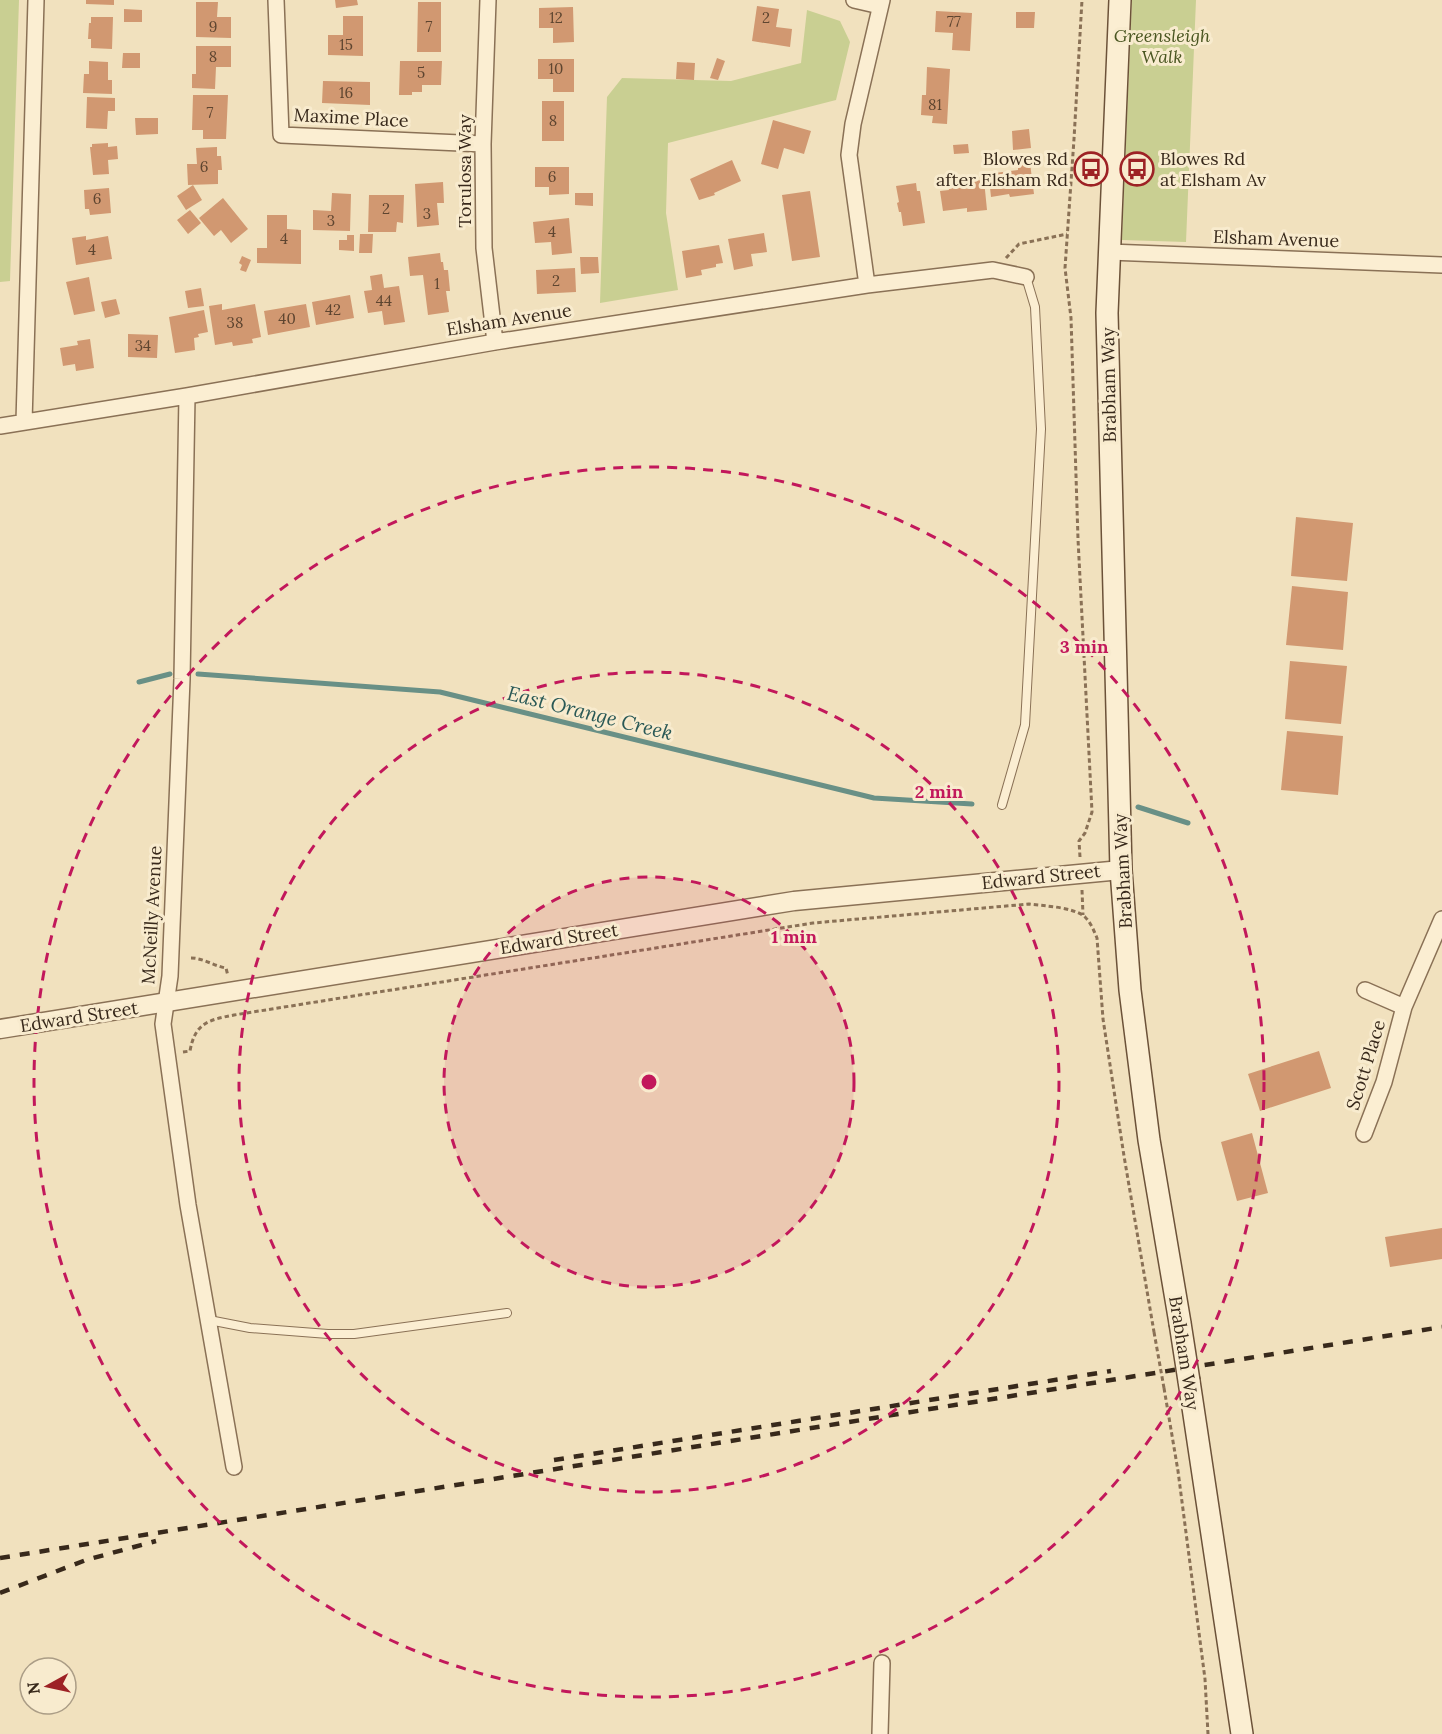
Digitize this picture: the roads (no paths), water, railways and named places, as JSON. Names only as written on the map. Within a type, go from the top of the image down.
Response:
[{"type":"main road","name":"Brabham Way","points":[[1120,0],[1107,314],[1121,870],[1130,990],[1149,1140],[1180,1323],[1242,1734]]},
{"type":"street","points":[[24,422],[36,0]]},
{"type":"street","name":"Maxime Place","points":[[276,0],[281,135],[483,144]]},
{"type":"street","name":"Torulosa Way","points":[[488,0],[483,144],[484,248],[495,342]]},
{"type":"street","points":[[854,0],[881,3],[853,124],[849,155],[867,285]]},
{"type":"street","name":"Elsham Avenue","points":[[1109,252],[1442,265]]},
{"type":"street","name":"Elsham Avenue","points":[[0,426],[495,342],[867,285],[993,270],[1026,277]]},
{"type":"street","name":"McNeilly Avenue","points":[[187,396],[182,679],[170,964],[163,1024],[188,1205],[234,1467]]},
{"type":"street","name":"Edward Street","points":[[0,1029],[794,901],[1121,870]]},
{"type":"street","name":"Scott Place","points":[[1364,1134],[1384,1082],[1404,1007],[1442,919]]},
{"type":"street","name":"Scott Place","points":[[1365,990],[1404,1007]]},
{"type":"street","points":[[880,1734],[882,1663]]},
{"type":"lane","points":[[1002,805],[1024,725],[1041,429],[1035,307],[1026,277]]},
{"type":"lane","points":[[209,1320],[250,1328],[354,1334],[507,1313]]},
{"type":"waterway","name":"East Orange Creek","points":[[139,682],[170,674]]},
{"type":"waterway","name":"East Orange Creek","points":[[198,674],[440,692],[874,798],[972,804]]},
{"type":"waterway","name":"East Orange Creek","points":[[1138,807],[1188,823]]},
{"type":"railway","points":[[0,1558],[1442,1327]]},
{"type":"railway","points":[[554,1460],[1111,1371]]},
{"type":"railway","points":[[0,1593],[86,1560],[156,1541]]},
{"type":"place","name":"Blowes Rd after Elsham Rd","points":[[1091,169]]},
{"type":"place","name":"Blowes Rd at Elsham Av","points":[[1137,169]]},
{"type":"park label","name":"Greensleigh Walk","points":[[1162,46]]}]
